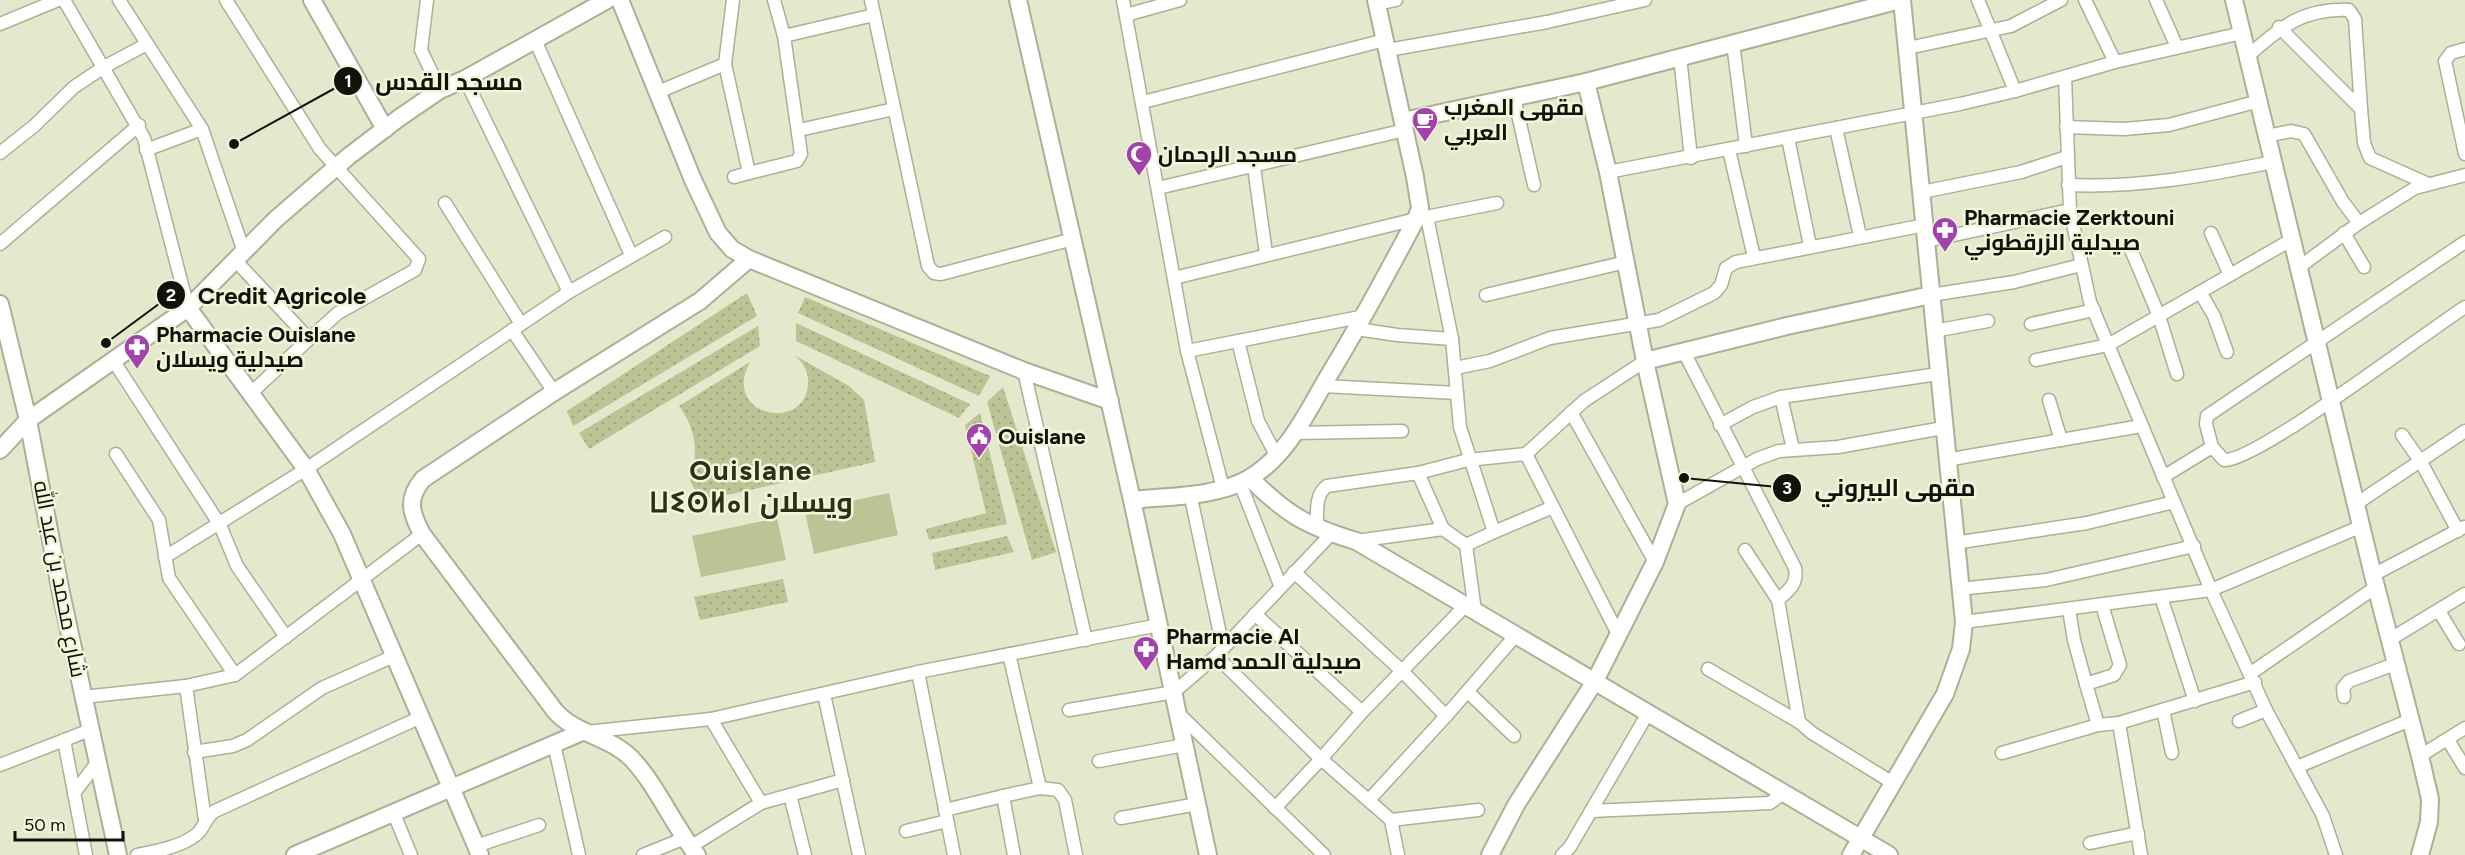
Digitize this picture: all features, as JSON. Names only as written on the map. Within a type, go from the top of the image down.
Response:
[{"type":"street","points":[[0,24],[58,0]]},
{"type":"street","points":[[64,0],[139,126],[188,308],[306,469],[363,578],[478,851],[539,825]]},
{"type":"street","points":[[119,0],[202,129],[240,256],[309,339]]},
{"type":"street","points":[[226,0],[320,149],[417,254],[418,265],[415,270],[338,313],[251,393]]},
{"type":"street","points":[[312,0],[385,129]]},
{"type":"street","points":[[427,0],[421,50],[440,90]]},
{"type":"street","points":[[0,450],[28,420],[188,308],[240,256],[337,167],[385,129],[440,90],[465,79],[608,0]]},
{"type":"street","points":[[620,0],[693,180],[718,233],[732,249],[749,259],[1024,371],[1110,401]]},
{"type":"street","points":[[733,0],[725,64],[749,173]]},
{"type":"street","points":[[734,177],[797,161],[801,154],[784,36],[774,0]]},
{"type":"street","points":[[871,0],[928,266],[934,273],[941,274],[1073,239]]},
{"type":"street","points":[[1018,0],[1110,401],[1208,855]]},
{"type":"street","points":[[1123,0],[1187,351],[1223,488]]},
{"type":"street","points":[[1126,15],[1180,0]]},
{"type":"street","points":[[1396,0],[1376,2],[1422,218],[1452,339],[1460,427],[1468,460],[1494,532]]},
{"type":"street","points":[[1143,102],[1386,45],[1547,22],[1645,0]]},
{"type":"street","points":[[1158,188],[1254,167],[1514,97],[1586,82],[1901,0],[1908,48],[1954,543],[1964,622],[1961,649],[1945,694],[1851,855]]},
{"type":"street","points":[[1978,0],[2014,91]]},
{"type":"street","points":[[1908,48],[2011,26],[2061,0]]},
{"type":"street","points":[[2085,0],[2115,62]]},
{"type":"street","points":[[2156,0],[2177,47]]},
{"type":"street","points":[[2234,0],[2330,402],[2430,799],[2429,822],[2420,855]]},
{"type":"street","points":[[2248,56],[2279,27],[2312,15],[2344,10],[2353,12],[2364,143],[2370,158],[2426,183]]},
{"type":"street","points":[[784,36],[874,15]]},
{"type":"street","points":[[2279,27],[2361,110]]},
{"type":"street","points":[[1608,172],[1914,114],[2014,91],[2115,62],[2242,33]]},
{"type":"street","points":[[536,40],[631,255]]},
{"type":"street","points":[[1733,43],[1746,146]]},
{"type":"street","points":[[0,153],[34,126],[74,87],[104,67],[147,44]]},
{"type":"street","points":[[2465,49],[2448,55],[2445,61],[2465,154]]},
{"type":"street","points":[[1680,57],[1691,158]]},
{"type":"street","points":[[658,92],[725,64]]},
{"type":"street","points":[[2065,77],[2070,210],[2080,266],[2094,310],[2211,590],[2266,710],[2323,816],[2336,855]]},
{"type":"street","points":[[465,79],[569,292]]},
{"type":"street","points":[[1490,855],[1516,805],[1595,681],[1655,562],[1677,504],[1645,361],[1608,172],[1586,82]]},
{"type":"street","points":[[1514,97],[1534,185]]},
{"type":"street","points":[[2066,127],[2132,128],[2169,125],[2259,101]]},
{"type":"street","points":[[799,130],[894,109]]},
{"type":"street","points":[[0,243],[139,126]]},
{"type":"street","points":[[1836,128],[1860,236]]},
{"type":"street","points":[[146,150],[202,129]]},
{"type":"street","points":[[2267,136],[2291,130],[2304,134],[2343,202],[2359,223]]},
{"type":"street","points":[[1788,138],[1810,246]]},
{"type":"street","points":[[1729,150],[1754,257]]},
{"type":"street","points":[[1922,192],[2021,171],[2067,157]]},
{"type":"street","points":[[2068,185],[2139,185],[2200,177],[2273,162]]},
{"type":"street","points":[[1254,167],[1266,254]]},
{"type":"street","points":[[2298,268],[2344,233],[2405,193],[2426,183],[2465,175]]},
{"type":"street","points":[[445,203],[554,392]]},
{"type":"street","points":[[1174,278],[1266,254],[1497,203]]},
{"type":"street","points":[[1455,368],[1490,361],[1550,338],[1638,324],[1673,315],[1714,293],[1721,285],[1729,265],[1754,257],[1860,236],[1925,233],[2070,210]]},
{"type":"street","points":[[1132,500],[1223,488],[1245,480],[1276,456],[1294,434],[1422,218]]},
{"type":"street","points":[[2211,233],[2230,274]]},
{"type":"street","points":[[2344,233],[2364,267]]},
{"type":"street","points":[[165,557],[220,525],[306,469],[569,292],[665,237]]},
{"type":"street","points":[[2036,360],[2108,345],[2291,240]]},
{"type":"street","points":[[2465,242],[2207,416],[2206,424],[2212,447],[2224,460],[2246,455],[2330,402],[2465,307]]},
{"type":"street","points":[[2129,245],[2159,316],[2177,374]]},
{"type":"street","points":[[691,847],[632,759],[614,744],[582,732],[565,722],[555,711],[422,534],[412,516],[411,501],[415,489],[423,479],[554,392],[700,301],[749,259]]},
{"type":"street","points":[[1486,295],[1626,262]]},
{"type":"street","points":[[1068,710],[1174,693],[1219,652],[1294,572],[1324,530],[1318,500],[1322,490],[1328,486],[1418,473],[1468,460],[1526,454],[1571,412],[1617,377],[1645,361],[1683,350],[1931,295],[2014,282],[2080,266]]},
{"type":"street","points":[[2200,292],[2214,316],[2227,352]]},
{"type":"street","name":"شارع محمد بن عبد الله","points":[[0,304],[28,420],[96,764],[118,855]]},
{"type":"street","points":[[2031,324],[2094,310]]},
{"type":"street","points":[[1934,331],[1988,321]]},
{"type":"street","points":[[1187,351],[1361,322],[1452,339]]},
{"type":"street","points":[[1238,341],[1258,421],[1276,456]]},
{"type":"street","points":[[1683,350],[1795,568],[1797,578],[1794,586],[1778,600]]},
{"type":"street","points":[[113,360],[220,525],[237,566],[286,637]]},
{"type":"street","points":[[1024,371],[1086,640]]},
{"type":"street","points":[[1720,425],[1753,407],[1781,397],[1938,375]]},
{"type":"street","points":[[1323,386],[1457,393]]},
{"type":"street","points":[[1781,397],[1793,449]]},
{"type":"street","points":[[2049,400],[2061,440]]},
{"type":"street","points":[[1571,412],[1655,562]]},
{"type":"street","points":[[1946,460],[2141,426]]},
{"type":"street","points":[[1677,504],[1768,454],[1793,449],[1848,445],[1943,428]]},
{"type":"street","points":[[1294,434],[1402,431]]},
{"type":"street","points":[[2356,504],[2465,431]]},
{"type":"street","points":[[2002,753],[2098,725],[2120,723],[2195,701],[2253,678],[2374,581],[2462,529],[2402,435]]},
{"type":"street","points":[[2163,477],[2212,447]]},
{"type":"street","points":[[116,454],[159,520],[169,578],[234,675]]},
{"type":"street","points":[[1526,454],[1618,634]]},
{"type":"street","points":[[1418,473],[1443,529],[1466,545]]},
{"type":"street","points":[[1245,480],[1280,508],[1324,530],[1356,541],[1890,855]]},
{"type":"street","points":[[1245,480],[1280,585]]},
{"type":"street","points":[[1190,493],[1219,652],[1321,759],[1391,820],[1398,855]]},
{"type":"street","points":[[1954,543],[2086,523],[2174,502]]},
{"type":"street","points":[[1466,545],[1553,507]]},
{"type":"street","points":[[1964,622],[2211,590],[2362,526]]},
{"type":"street","points":[[1356,541],[1443,529]]},
{"type":"street","points":[[83,697],[186,687],[234,675],[422,534]]},
{"type":"street","points":[[1466,545],[1471,608]]},
{"type":"street","points":[[1959,590],[2046,580],[2194,546]]},
{"type":"street","points":[[1745,550],[1778,600],[1799,722]]},
{"type":"street","points":[[1294,572],[1402,671],[1446,716]]},
{"type":"street","points":[[2389,640],[2465,594]]},
{"type":"street","points":[[2161,597],[2195,701]]},
{"type":"street","points":[[2086,684],[2114,675],[2120,665],[2102,604]]},
{"type":"street","points":[[1275,808],[1402,671],[1471,608]]},
{"type":"street","points":[[2069,610],[2073,640],[2098,725]]},
{"type":"street","points":[[2439,610],[2459,644]]},
{"type":"street","points":[[1255,614],[1362,712]]},
{"type":"street","points":[[295,855],[582,732],[711,719],[918,672],[1159,625]]},
{"type":"street","points":[[1369,800],[1468,692],[1516,635]]},
{"type":"street","points":[[1009,654],[1040,788]]},
{"type":"street","points":[[194,752],[233,746],[247,740],[322,688],[394,656]]},
{"type":"street","points":[[2344,697],[2343,688],[2349,681],[2395,664]]},
{"type":"street","points":[[1708,669],[1799,722],[1812,733],[1893,783]]},
{"type":"street","points":[[918,672],[954,855]]},
{"type":"street","points":[[186,687],[205,820]]},
{"type":"street","points":[[1468,692],[1514,736]]},
{"type":"street","points":[[824,694],[859,855]]},
{"type":"street","points":[[2163,710],[2172,753]]},
{"type":"street","points":[[2239,721],[2266,710]]},
{"type":"street","points":[[1178,713],[1324,855]]},
{"type":"street","points":[[1562,855],[1570,847],[1648,713]]},
{"type":"street","points":[[137,855],[182,843],[197,834],[205,820],[215,811],[421,717]]},
{"type":"street","points":[[711,719],[761,803]]},
{"type":"street","points":[[2297,767],[2410,720]]},
{"type":"street","points":[[2120,723],[2141,855]]},
{"type":"street","points":[[2420,756],[2465,728]]},
{"type":"street","points":[[0,765],[90,730]]},
{"type":"street","points":[[64,740],[86,855]]},
{"type":"street","points":[[2448,740],[2465,768]]},
{"type":"street","points":[[554,744],[579,855]]},
{"type":"street","points":[[1099,761],[1184,745]]},
{"type":"street","points":[[74,793],[96,764]]},
{"type":"street","points":[[643,855],[691,847],[761,803],[843,780]]},
{"type":"street","points":[[906,831],[1003,796],[1052,787],[1062,794],[1076,855]]},
{"type":"street","points":[[1591,811],[1770,803],[1783,793]]},
{"type":"street","points":[[790,795],[805,855]]},
{"type":"street","points":[[1003,796],[1014,855]]},
{"type":"street","points":[[1121,818],[1197,804]]},
{"type":"street","points":[[1391,820],[1478,810]]},
{"type":"street","points":[[394,814],[411,855]]},
{"type":"street","points":[[2090,843],[2138,833]]},
{"type":"green space","points":[[747,293],[757,316],[573,426],[567,411]]},
{"type":"green space","points":[[805,297],[990,376],[979,396],[798,313]]},
{"type":"green space","points":[[796,323],[970,404],[959,418],[796,341]]},
{"type":"green space","points":[[758,326],[760,346],[589,449],[579,433]]},
{"type":"green space","points":[[794,355],[849,386],[864,400],[875,462],[700,501],[690,480],[693,470],[694,441],[689,423],[679,406],[750,362],[744,381],[746,396],[755,406],[767,412],[781,413],[794,409],[804,399],[808,375]]},
{"type":"green space","points":[[1003,387],[1056,552],[1032,560],[987,402]]},
{"type":"green space","points":[[980,413],[1007,524],[929,540],[926,529],[986,513],[965,425]]},
{"type":"green space","points":[[889,493],[898,535],[814,554],[805,511]]},
{"type":"green space","points":[[777,518],[786,560],[701,577],[692,536]]},
{"type":"green space","points":[[1007,536],[1014,552],[935,570],[932,553]]},
{"type":"green space","points":[[783,579],[788,602],[700,620],[694,597]]},
{"type":"place","name":"مقهى المغرب العربي","points":[[1425,143]]},
{"type":"place","name":"مسجد القدس","points":[[234,144]]},
{"type":"place","name":"مسجد الرحمان","points":[[1139,177]]},
{"type":"place","name":"Pharmacie Zerktouni صيدلية الزرقطوني","points":[[1945,253]]},
{"type":"place","name":"Credit Agricole","points":[[106,343]]},
{"type":"place","name":"Pharmacie Ouislane صيدلية ويسلان","points":[[137,370]]},
{"type":"place","name":"Ouislane","points":[[979,459]]},
{"type":"place","name":"مقهى البيروني","points":[[1684,478]]},
{"type":"place","name":"Pharmacie Al Hamd صيدلية الحمد","points":[[1146,672]]},
{"type":"district","name":"Ouislane ⵡⵉⵙⵍⴰⵏ ويسلان","points":[[751,486]]}]
